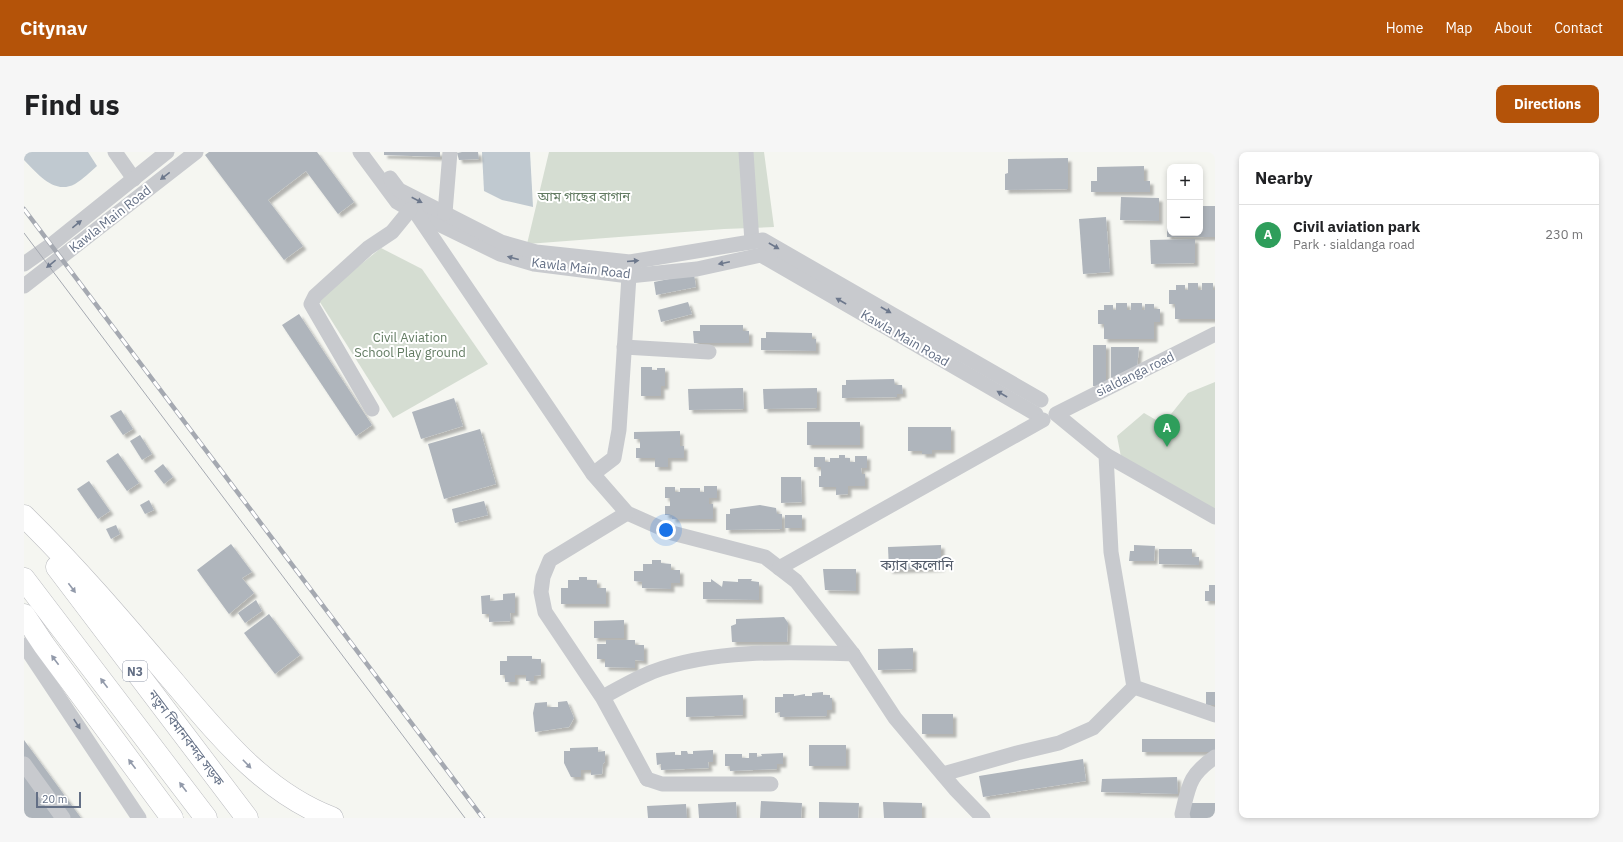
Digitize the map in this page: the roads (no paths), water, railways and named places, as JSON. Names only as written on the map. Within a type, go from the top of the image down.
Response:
[{"type":"highway","points":[[24,511],[53,530],[199,695],[224,740]]},
{"type":"highway","points":[[24,516],[55,546],[224,740],[253,770],[282,792],[315,811],[332,818]]},
{"type":"highway","name":"নতুন বিমানবন্দর সড়ক","points":[[24,523],[247,818]]},
{"type":"highway","name":"N3","points":[[24,579],[206,818]]},
{"type":"highway","points":[[24,615],[44,645],[172,818]]},
{"type":"street","points":[[116,152],[134,179]]},
{"type":"street","name":"Kawla Main Road","points":[[24,264],[51,245],[168,152]]},
{"type":"street","name":"Kawla Main Road","points":[[24,286],[196,152]]},
{"type":"street","name":"Kawla Main Road","points":[[360,152],[397,202],[500,254],[534,264],[629,276],[697,269],[761,255],[1044,412]]},
{"type":"street","name":"Kawla Main Road","points":[[372,152],[399,190],[501,242],[536,252],[630,262],[763,240],[1044,412]]},
{"type":"street","points":[[445,213],[450,152]]},
{"type":"street","points":[[746,152],[752,242]]},
{"type":"street","points":[[372,409],[311,304],[316,296],[368,248],[392,232],[413,211],[593,474],[626,513],[672,532],[765,558],[796,581],[853,654],[895,718],[943,774],[984,818]]},
{"type":"street","points":[[593,474],[614,458],[619,430],[629,276]]},
{"type":"street","name":"sialdanga road","points":[[780,568],[1044,412],[1215,334]]},
{"type":"street","points":[[624,347],[709,352]]},
{"type":"street","points":[[1044,412],[1106,455],[1215,517]]},
{"type":"street","points":[[1106,455],[1112,552],[1134,687]]},
{"type":"street","points":[[626,513],[550,560],[541,592],[545,612],[602,696],[632,751]]},
{"type":"street","points":[[24,645],[139,818]]},
{"type":"street","points":[[771,784],[662,784],[647,779],[603,696],[652,672],[694,660],[754,654],[853,654]]},
{"type":"street","points":[[1134,687],[1215,715]]},
{"type":"street","points":[[943,774],[1059,743],[1093,728],[1134,687]]},
{"type":"street","points":[[1183,818],[1182,814],[1192,778],[1201,767],[1215,757]]},
{"type":"street","points":[[24,764],[63,818]]},
{"type":"tram line","points":[[24,233],[465,818]]},
{"type":"railway","points":[[24,209],[483,818]]},
{"type":"place","name":"Civil aviation park","points":[[1167,447]]},
{"type":"district","name":"ক্যাব কলোনি","points":[[917,565]]},
{"type":"park label","name":"আম গাছের বাগান","points":[[584,196]]},
{"type":"park label","name":"Civil Aviation School Play ground","points":[[410,344]]}]
